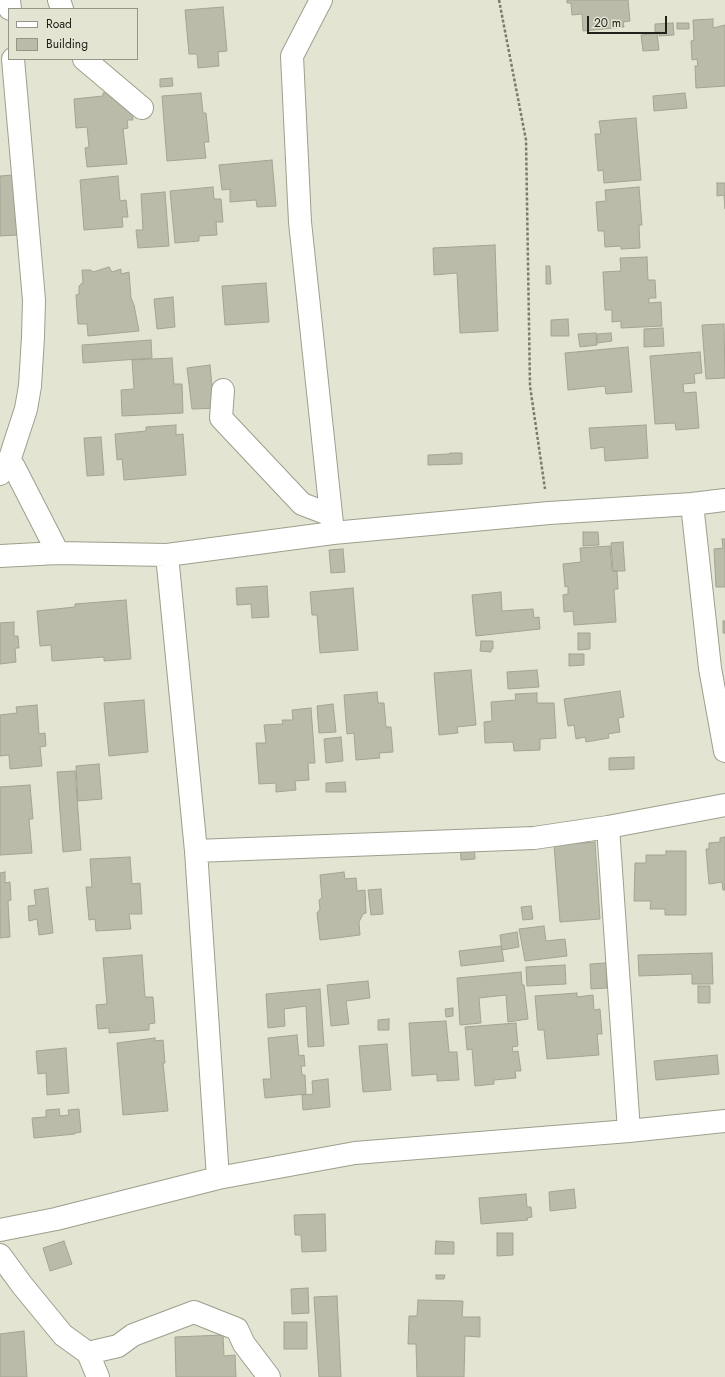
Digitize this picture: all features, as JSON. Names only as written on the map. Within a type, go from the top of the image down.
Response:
[{"type":"street","points":[[321,0],[292,56],[300,222],[332,524]]},
{"type":"street","points":[[13,60],[34,300],[32,370],[29,395],[3,467],[19,477],[58,552]]},
{"type":"street","points":[[85,60],[142,108]]},
{"type":"street","points":[[223,390],[221,418],[302,504],[332,524]]},
{"type":"street","points":[[0,556],[58,552],[166,555],[332,524],[548,513],[692,504],[725,500]]},
{"type":"street","points":[[692,504],[710,668],[725,751]]},
{"type":"street","points":[[166,555],[196,851],[218,1178]]},
{"type":"street","points":[[196,851],[534,838],[608,827],[725,805]]},
{"type":"street","points":[[608,827],[629,1131]]},
{"type":"street","points":[[0,1230],[56,1219],[218,1178],[355,1153],[629,1131],[725,1121]]},
{"type":"street","points":[[0,1256],[63,1335],[88,1353],[98,1377]]},
{"type":"street","points":[[88,1353],[118,1346],[133,1336],[194,1312],[237,1329],[244,1344],[269,1377]]},
{"type":"path","points":[[499,0],[526,140],[530,386],[548,513]]},
{"type":"building","points":[[567,0],[628,0],[630,21],[623,22],[624,27],[583,31],[582,14],[572,15],[571,3],[567,3]]},
{"type":"building","points":[[223,7],[227,51],[218,52],[219,66],[198,68],[197,54],[189,54],[185,10]]},
{"type":"building","points":[[713,19],[713,28],[725,25],[725,86],[696,88],[695,66],[698,66],[697,59],[692,60],[691,41],[694,40],[693,20]]},
{"type":"building","points":[[673,23],[674,35],[659,36],[659,32],[655,32],[655,24]]},
{"type":"building","points":[[677,23],[689,23],[689,29],[677,29]]},
{"type":"building","points":[[657,33],[659,50],[643,51],[641,35]]},
{"type":"building","points":[[172,78],[173,86],[160,87],[160,79]]},
{"type":"building","points":[[121,91],[131,103],[133,120],[127,120],[128,128],[123,129],[127,164],[87,167],[85,148],[89,147],[87,127],[76,128],[74,99],[103,96],[103,93]]},
{"type":"building","points":[[201,93],[203,113],[206,113],[209,142],[204,142],[206,158],[167,161],[162,96]]},
{"type":"building","points":[[685,93],[687,108],[654,111],[653,96]]},
{"type":"building","points":[[636,118],[641,180],[604,183],[603,170],[598,171],[595,134],[601,134],[599,121]]},
{"type":"building","points":[[272,160],[276,206],[257,207],[256,200],[230,202],[230,189],[222,190],[219,165]]},
{"type":"building","points":[[13,175],[17,235],[0,236],[0,176]]},
{"type":"building","points":[[118,176],[120,201],[126,200],[128,217],[122,217],[123,227],[84,230],[80,180]]},
{"type":"building","points":[[717,183],[725,183],[725,209],[724,195],[717,196]]},
{"type":"building","points":[[213,187],[214,199],[221,199],[223,222],[216,222],[217,235],[199,236],[199,241],[175,243],[170,191]]},
{"type":"building","points":[[639,187],[642,225],[639,225],[640,248],[621,249],[621,246],[605,247],[604,231],[598,231],[596,202],[606,201],[605,190]]},
{"type":"building","points":[[165,192],[169,246],[138,248],[136,230],[143,230],[141,194]]},
{"type":"building","points":[[495,245],[498,331],[460,333],[457,273],[434,275],[433,248]]},
{"type":"building","points":[[647,257],[648,280],[655,280],[656,298],[649,298],[649,303],[661,302],[662,326],[621,328],[621,321],[612,322],[612,310],[605,310],[603,272],[621,271],[620,258]]},
{"type":"building","points":[[546,266],[550,266],[551,284],[546,284]]},
{"type":"building","points":[[109,267],[112,272],[121,269],[121,274],[129,272],[131,298],[134,305],[139,331],[88,336],[87,324],[78,324],[76,295],[79,294],[79,286],[83,282],[82,270],[91,270],[93,272]]},
{"type":"building","points":[[266,283],[269,322],[225,325],[222,286]]},
{"type":"building","points":[[173,297],[175,327],[157,329],[154,299]]},
{"type":"building","points":[[568,319],[569,336],[551,336],[551,320]]},
{"type":"building","points":[[724,324],[725,378],[706,379],[702,325]]},
{"type":"building","points":[[663,328],[664,346],[644,347],[644,329]]},
{"type":"building","points":[[596,333],[597,345],[580,347],[578,334]]},
{"type":"building","points":[[611,333],[612,341],[597,343],[597,334]]},
{"type":"building","points":[[151,340],[152,358],[83,363],[82,345]]},
{"type":"building","points":[[628,347],[632,392],[606,394],[605,386],[568,390],[565,353]]},
{"type":"building","points":[[700,352],[702,373],[694,374],[695,383],[683,384],[684,393],[696,392],[699,428],[676,430],[675,423],[655,424],[650,356]]},
{"type":"building","points":[[172,358],[174,384],[182,384],[183,413],[122,416],[121,390],[134,389],[132,360]]},
{"type":"building","points":[[210,365],[212,386],[219,385],[222,408],[192,409],[187,368]]},
{"type":"building","points":[[176,425],[176,435],[183,434],[186,475],[124,480],[122,459],[117,460],[115,434],[146,431],[146,427]]},
{"type":"building","points":[[646,425],[648,458],[605,461],[604,447],[591,449],[589,428]]},
{"type":"building","points":[[101,437],[104,475],[87,476],[84,438]]},
{"type":"building","points":[[462,453],[462,464],[428,465],[428,455]]},
{"type":"building","points":[[583,532],[598,532],[599,545],[583,546]]},
{"type":"building","points":[[722,539],[725,539],[725,587],[716,587],[714,549],[723,548]]},
{"type":"building","points":[[623,542],[625,571],[613,571],[611,543]]},
{"type":"building","points":[[610,546],[612,571],[617,571],[618,589],[614,589],[616,622],[574,625],[573,611],[564,612],[563,595],[568,594],[568,586],[565,587],[563,564],[581,562],[580,548]]},
{"type":"building","points":[[343,549],[345,572],[331,573],[329,550]]},
{"type":"building","points":[[267,586],[269,617],[252,618],[251,604],[237,605],[236,588]]},
{"type":"building","points":[[353,588],[358,650],[320,653],[317,615],[312,615],[310,592]]},
{"type":"building","points":[[501,592],[502,611],[533,609],[534,618],[539,617],[540,629],[476,636],[472,595]]},
{"type":"building","points":[[126,600],[131,659],[104,661],[104,657],[52,661],[51,645],[40,646],[37,611],[75,607],[75,604]]},
{"type":"building","points":[[723,621],[725,621],[725,633],[723,633]]},
{"type":"building","points":[[14,622],[14,636],[18,636],[19,648],[15,648],[16,662],[0,664],[0,623]]},
{"type":"building","points":[[578,633],[590,633],[590,649],[578,650]]},
{"type":"building","points":[[481,641],[493,641],[493,649],[491,649],[491,652],[480,651]]},
{"type":"building","points":[[569,654],[584,654],[584,665],[569,666]]},
{"type":"building","points":[[471,670],[476,725],[457,727],[458,733],[439,735],[434,673]]},
{"type":"building","points":[[537,670],[539,687],[508,689],[507,672]]},
{"type":"building","points":[[620,691],[624,717],[618,718],[620,732],[608,734],[609,738],[586,742],[585,737],[576,739],[574,725],[568,726],[564,699]]},
{"type":"building","points":[[377,692],[378,703],[384,703],[386,727],[391,727],[393,752],[379,753],[380,758],[356,760],[354,733],[347,734],[344,695]]},
{"type":"building","points":[[537,693],[537,703],[554,703],[556,738],[540,739],[540,750],[514,751],[513,742],[485,743],[484,722],[492,721],[491,702],[516,700],[515,694]]},
{"type":"building","points":[[144,700],[148,752],[109,756],[104,703]]},
{"type":"building","points":[[333,704],[336,732],[319,733],[317,706]]},
{"type":"building","points":[[37,705],[39,734],[45,733],[46,746],[40,747],[42,766],[10,769],[9,755],[0,756],[0,715],[17,713],[16,707]]},
{"type":"building","points":[[311,708],[315,763],[308,763],[309,780],[295,781],[296,790],[276,792],[276,783],[259,784],[256,743],[266,743],[264,725],[283,724],[282,720],[293,720],[292,710]]},
{"type":"building","points":[[341,737],[343,761],[326,763],[324,739]]},
{"type":"building","points":[[634,757],[634,769],[609,770],[609,758]]},
{"type":"building","points":[[99,764],[102,799],[78,801],[76,766]]},
{"type":"building","points":[[75,771],[81,850],[63,852],[57,772]]},
{"type":"building","points":[[345,782],[346,792],[326,792],[326,783]]},
{"type":"building","points":[[30,785],[33,819],[29,819],[32,853],[0,855],[0,787]]},
{"type":"building","points":[[725,837],[725,890],[723,890],[722,882],[709,884],[706,849],[709,849],[709,843],[720,842],[720,838]]},
{"type":"building","points":[[474,842],[475,859],[461,860],[460,843]]},
{"type":"building","points":[[595,842],[600,919],[560,922],[554,845]]},
{"type":"building","points":[[666,851],[686,851],[686,915],[665,915],[665,909],[650,909],[651,901],[634,901],[635,863],[646,863],[646,855],[666,855]]},
{"type":"building","points":[[130,857],[132,884],[140,883],[142,914],[129,914],[131,929],[96,931],[95,919],[89,920],[86,887],[92,887],[90,859]]},
{"type":"building","points":[[5,872],[5,883],[10,882],[11,900],[8,901],[10,937],[0,938],[0,873]]},
{"type":"building","points":[[344,872],[345,879],[356,878],[357,891],[365,890],[366,913],[363,914],[359,922],[360,935],[320,940],[317,913],[320,909],[319,900],[322,898],[320,875]]},
{"type":"building","points":[[48,888],[53,933],[39,935],[37,919],[29,921],[28,906],[36,905],[34,890]]},
{"type":"building","points":[[381,889],[383,914],[371,915],[368,890]]},
{"type":"building","points":[[531,906],[533,919],[523,920],[521,907]]},
{"type":"building","points":[[544,926],[546,941],[565,939],[567,956],[525,961],[519,929]]},
{"type":"building","points":[[517,932],[519,947],[502,950],[500,935]]},
{"type":"building","points":[[501,946],[504,961],[461,966],[459,951]]},
{"type":"building","points":[[712,953],[713,984],[692,984],[692,974],[639,976],[638,955]]},
{"type":"building","points":[[142,955],[145,997],[153,997],[155,1023],[149,1024],[149,1030],[109,1033],[109,1028],[98,1029],[96,1005],[107,1004],[103,958]]},
{"type":"building","points":[[606,963],[607,988],[591,989],[590,964]]},
{"type":"building","points":[[565,965],[566,984],[527,986],[526,967]]},
{"type":"building","points":[[521,972],[528,1019],[508,1022],[506,995],[479,998],[481,1023],[460,1025],[457,978]]},
{"type":"building","points":[[368,981],[370,998],[346,1001],[349,1024],[331,1026],[327,985]]},
{"type":"building","points":[[698,986],[710,986],[710,1003],[698,1003]]},
{"type":"building","points":[[320,989],[324,1046],[308,1047],[306,1006],[284,1009],[285,1026],[268,1028],[266,994]]},
{"type":"building","points":[[577,993],[577,997],[593,995],[594,1010],[600,1009],[602,1034],[597,1034],[599,1055],[547,1059],[544,1030],[538,1030],[535,996]]},
{"type":"building","points":[[453,1008],[453,1016],[446,1017],[445,1009]]},
{"type":"building","points":[[389,1019],[389,1030],[378,1030],[378,1020]]},
{"type":"building","points":[[446,1021],[449,1052],[457,1052],[459,1080],[437,1081],[437,1074],[412,1076],[409,1023]]},
{"type":"building","points":[[516,1023],[518,1046],[512,1047],[513,1052],[518,1051],[521,1071],[515,1071],[516,1078],[494,1080],[494,1084],[475,1086],[472,1049],[467,1050],[465,1027]]},
{"type":"building","points":[[297,1035],[299,1056],[304,1055],[305,1066],[301,1066],[302,1075],[305,1075],[306,1094],[265,1098],[263,1079],[271,1079],[268,1038]]},
{"type":"building","points":[[155,1038],[155,1041],[163,1040],[165,1063],[163,1063],[168,1111],[123,1115],[117,1043]]},
{"type":"building","points":[[387,1044],[391,1090],[363,1092],[359,1046]]},
{"type":"building","points":[[66,1048],[69,1093],[47,1095],[46,1073],[38,1074],[36,1051]]},
{"type":"building","points":[[717,1055],[719,1074],[656,1080],[654,1061]]},
{"type":"building","points":[[328,1079],[330,1107],[303,1110],[302,1095],[313,1094],[312,1081]]},
{"type":"building","points":[[59,1109],[60,1116],[69,1115],[68,1110],[79,1109],[81,1132],[75,1134],[34,1138],[32,1118],[46,1117],[46,1110]]},
{"type":"building","points":[[574,1189],[576,1208],[550,1211],[549,1192]]},
{"type":"building","points":[[526,1194],[527,1207],[531,1207],[532,1217],[527,1218],[528,1220],[481,1224],[479,1198]]},
{"type":"building","points":[[325,1214],[326,1251],[302,1252],[301,1235],[295,1235],[294,1215]]},
{"type":"building","points":[[497,1233],[513,1233],[513,1255],[497,1256]]},
{"type":"building","points":[[64,1241],[72,1264],[50,1271],[43,1248]]},
{"type":"building","points":[[436,1241],[454,1242],[454,1254],[435,1254]]},
{"type":"building","points":[[436,1275],[445,1275],[444,1279],[436,1279]]},
{"type":"building","points":[[308,1288],[309,1313],[292,1314],[291,1289]]},
{"type":"building","points":[[337,1296],[341,1377],[319,1377],[314,1297]]},
{"type":"building","points":[[418,1300],[463,1301],[462,1317],[480,1317],[480,1337],[465,1336],[464,1377],[417,1377],[416,1344],[408,1344],[409,1316],[417,1316]]},
{"type":"building","points":[[284,1322],[307,1322],[307,1349],[284,1349]]},
{"type":"building","points":[[24,1331],[27,1377],[0,1377],[0,1334]]},
{"type":"building","points":[[223,1335],[224,1356],[235,1355],[236,1377],[176,1377],[175,1337]]}]
